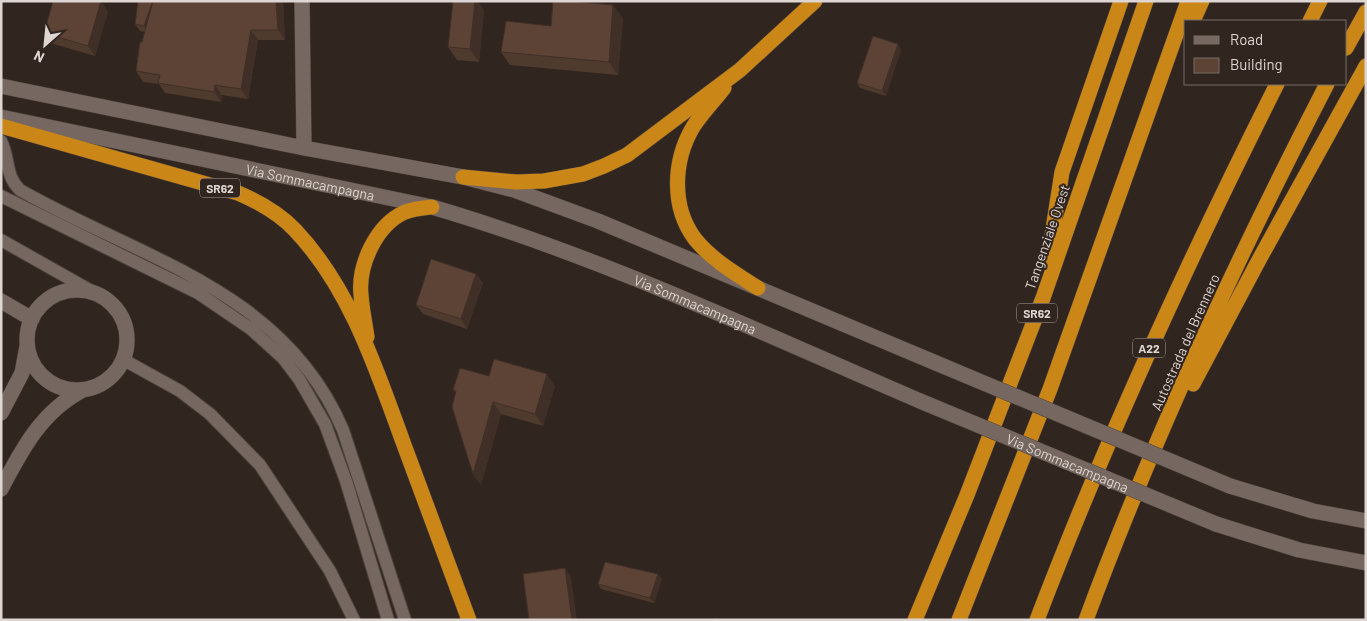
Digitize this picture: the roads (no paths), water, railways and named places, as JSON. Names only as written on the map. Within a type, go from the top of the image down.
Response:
[{"type":"highway","points":[[464,177],[516,182],[544,181],[583,174],[604,166],[627,154],[740,70],[815,1]]},
{"type":"highway","name":"SR62","points":[[1043,298],[1062,172],[1121,1]]},
{"type":"highway","name":"Tangenziale Ovest","points":[[915,620],[967,495],[1043,298],[1146,1]]},
{"type":"highway","name":"SR62","points":[[959,620],[1050,389],[1188,1]]},
{"type":"highway","points":[[1193,20],[1202,1]]},
{"type":"highway","points":[[1310,20],[1320,1]]},
{"type":"highway","points":[[1347,46],[1366,12]]},
{"type":"highway","name":"SR62","points":[[1145,126],[1184,41]]},
{"type":"highway","points":[[1123,519],[1260,258],[1366,66]]},
{"type":"highway","points":[[740,70],[694,126],[680,160],[677,190],[687,224],[695,239],[726,268],[758,288]]},
{"type":"highway","name":"Autostrada del Brennero","points":[[1037,620],[1123,406],[1201,236],[1276,85]]},
{"type":"highway","name":"Autostrada del Brennero","points":[[1086,620],[1123,519],[1260,214],[1326,85]]},
{"type":"highway","name":"SR62","points":[[1,126],[238,193],[259,202],[277,214],[295,230],[332,280],[369,348],[470,620]]},
{"type":"highway","name":"SR62","points":[[369,348],[360,294],[361,279],[370,252],[381,231],[396,217],[407,211],[432,207]]},
{"type":"street","points":[[302,1],[304,148]]},
{"type":"street","points":[[1,86],[304,148],[464,177],[559,206],[1230,486],[1313,511],[1366,521]]},
{"type":"street","name":"Via Sommacampagna","points":[[1,116],[432,207],[592,261],[920,401],[1216,524],[1299,550],[1366,563]]},
{"type":"street","points":[[1,413],[22,373],[32,320],[41,306],[54,296],[70,291],[87,291],[102,297],[114,306],[122,318],[127,331],[127,346],[124,360],[114,374],[100,385],[84,390],[62,403],[45,418],[24,448],[1,489]]},
{"type":"street","points":[[1,301],[32,320]]},
{"type":"street","points":[[27,344],[38,371],[51,383],[67,389],[84,390]]},
{"type":"lane","points":[[1,141],[5,149],[10,178],[20,190],[212,288],[268,326],[307,365],[333,405],[343,430],[405,620]]},
{"type":"lane","points":[[1,196],[198,294],[251,329],[283,358],[299,378],[326,424],[346,481],[388,620]]},
{"type":"lane","points":[[1,240],[102,297]]},
{"type":"lane","points":[[124,360],[158,377],[188,397],[210,414],[260,465],[330,570],[352,616]]}]
